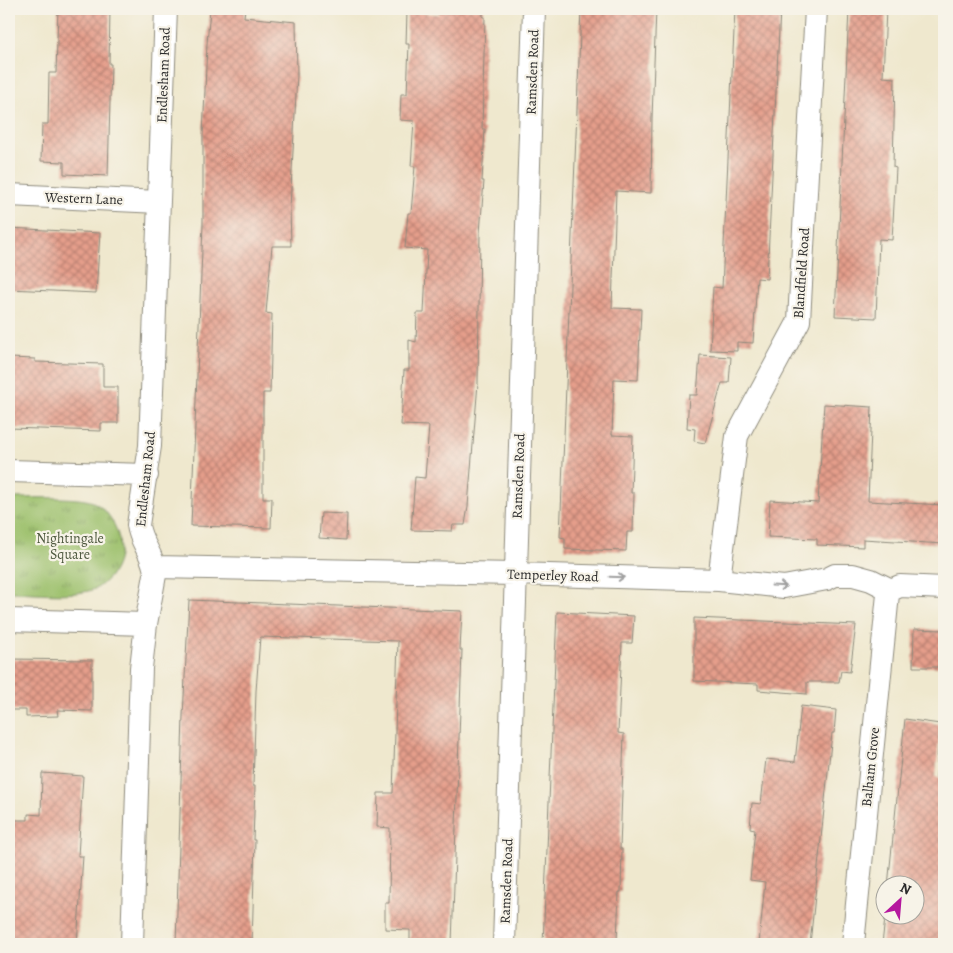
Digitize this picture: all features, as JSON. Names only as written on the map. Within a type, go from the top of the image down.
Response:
[{"type":"street","name":"Endlesham Road","points":[[155,567],[139,528],[150,446],[166,9]]},
{"type":"street","name":"Ramsden Road","points":[[504,944],[534,9]]},
{"type":"street","name":"Blandfield Road","points":[[718,580],[737,436],[800,321],[816,9]]},
{"type":"street","name":"Western Lane","points":[[9,195],[159,202]]},
{"type":"street","points":[[9,471],[147,475]]},
{"type":"street","name":"Temperley Road","points":[[155,567],[718,580],[784,587],[827,579],[835,575],[853,575],[871,580],[891,590]]},
{"type":"street","points":[[132,944],[141,668],[155,567]]},
{"type":"street","points":[[891,590],[900,586],[944,588]]},
{"type":"street","name":"Balham Grove","points":[[852,944],[888,594],[891,590]]},
{"type":"street","points":[[9,620],[146,624]]},
{"type":"green space","name":"Nightingale Square","points":[[9,498],[86,500],[93,502],[103,509],[116,528],[120,547],[117,564],[104,583],[97,588],[78,593],[9,592]]},
{"type":"building","points":[[58,9],[110,9],[109,64],[111,64],[108,176],[64,174],[64,162],[41,161],[42,124],[48,124],[49,73],[56,73]]},
{"type":"building","points":[[210,9],[245,9],[244,17],[296,22],[297,75],[290,208],[291,246],[272,246],[266,313],[272,314],[270,393],[263,393],[263,498],[272,498],[271,528],[191,526],[203,225],[203,136]]},
{"type":"building","points":[[439,9],[483,9],[483,17],[485,17],[482,129],[485,129],[480,233],[478,383],[465,525],[453,525],[452,531],[411,530],[415,477],[425,478],[429,426],[401,425],[404,370],[409,370],[409,340],[416,342],[417,313],[424,313],[427,250],[405,248],[408,213],[411,213],[415,166],[411,166],[414,121],[400,120],[401,94],[407,94],[409,44],[406,44],[407,12],[439,14]]},
{"type":"building","points":[[581,9],[656,9],[651,193],[616,191],[612,308],[641,309],[638,380],[614,379],[612,435],[633,436],[631,493],[634,493],[633,532],[627,532],[626,551],[565,549],[565,538],[560,537]]},
{"type":"building","points":[[735,9],[780,9],[767,279],[757,278],[753,343],[737,342],[737,351],[710,350],[713,287],[722,288]]},
{"type":"building","points":[[849,9],[886,9],[883,77],[895,78],[893,167],[896,168],[892,240],[879,239],[876,318],[835,316]]},
{"type":"building","points":[[9,228],[100,233],[96,293],[9,289]]},
{"type":"building","points":[[700,355],[731,357],[729,383],[722,383],[705,443],[694,441],[695,429],[687,428],[689,395],[697,395]]},
{"type":"building","points":[[9,358],[35,359],[35,362],[103,364],[103,387],[118,387],[118,423],[101,423],[101,431],[9,428]]},
{"type":"building","points":[[824,404],[872,407],[868,501],[944,505],[944,544],[863,539],[863,547],[817,545],[817,539],[768,537],[770,500],[818,503]]},
{"type":"building","points":[[321,513],[347,514],[346,540],[319,538]]},
{"type":"building","points":[[189,600],[462,611],[452,944],[410,943],[410,930],[385,929],[385,903],[389,903],[390,828],[377,827],[378,793],[393,793],[398,641],[260,637],[253,786],[255,786],[253,840],[255,840],[252,944],[176,944],[183,716]]},
{"type":"building","points":[[557,612],[634,616],[632,643],[622,643],[618,733],[624,734],[620,849],[622,849],[621,892],[619,892],[617,940],[589,939],[589,944],[543,944]]},
{"type":"building","points":[[694,618],[856,625],[850,672],[841,671],[839,682],[807,682],[807,694],[758,690],[758,684],[694,681]]},
{"type":"building","points":[[914,629],[944,630],[944,667],[913,667]]},
{"type":"building","points":[[9,659],[92,660],[92,711],[57,710],[58,716],[26,717],[26,710],[9,710]]},
{"type":"building","points":[[801,706],[836,710],[810,944],[759,944],[765,882],[750,880],[755,829],[750,828],[752,803],[761,804],[766,759],[795,762]]},
{"type":"building","points":[[905,719],[940,724],[936,777],[944,778],[944,944],[882,944],[884,926],[926,926],[926,876],[889,876]]},
{"type":"building","points":[[42,773],[83,776],[78,856],[83,856],[77,944],[9,944],[9,874],[13,820],[28,820],[28,814],[41,815]]}]
